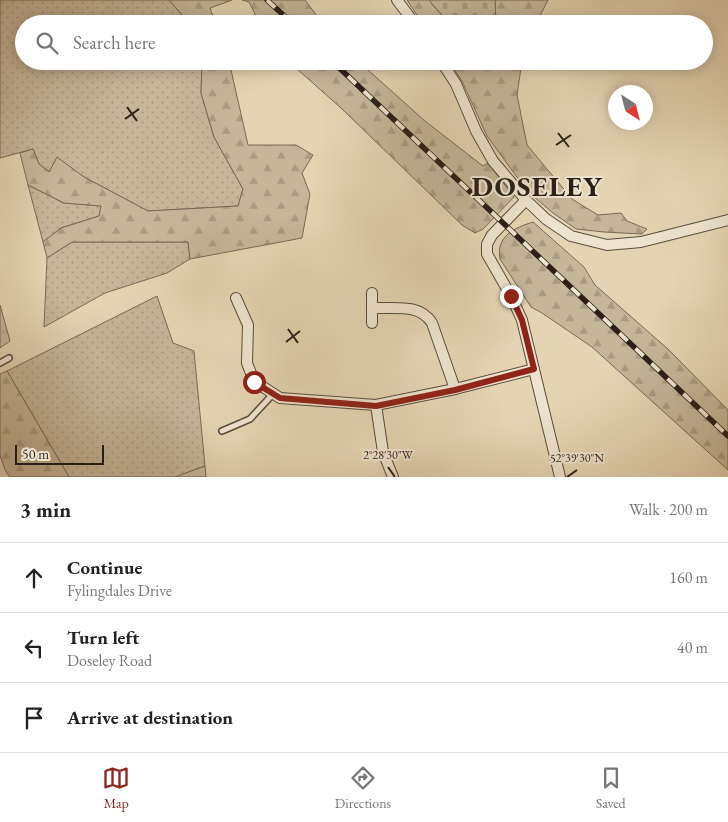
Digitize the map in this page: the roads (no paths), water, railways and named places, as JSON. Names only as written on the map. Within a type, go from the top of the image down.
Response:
[{"type":"street","points":[[396,0],[408,15]]},
{"type":"street","points":[[447,70],[456,84],[476,131],[493,161],[526,200],[546,219],[571,236],[607,245],[641,242],[728,220]]},
{"type":"street","points":[[526,200],[492,235],[487,244],[487,254],[511,296],[522,320],[560,477]]},
{"type":"street","points":[[372,293],[372,323]]},
{"type":"street","points":[[236,298],[248,325],[247,363],[254,382],[280,398],[376,406],[455,390],[534,369]]},
{"type":"street","points":[[372,308],[416,309],[427,316],[432,323],[455,390]]},
{"type":"street","points":[[376,406],[383,452],[393,477]]},
{"type":"lane","points":[[0,363],[8,358]]},
{"type":"lane","points":[[222,431],[250,419],[273,394]]},
{"type":"railway","points":[[267,0],[283,15]]},
{"type":"railway","points":[[342,70],[728,436]]},
{"type":"district","name":"DOSELEY","points":[[537,186]]}]
